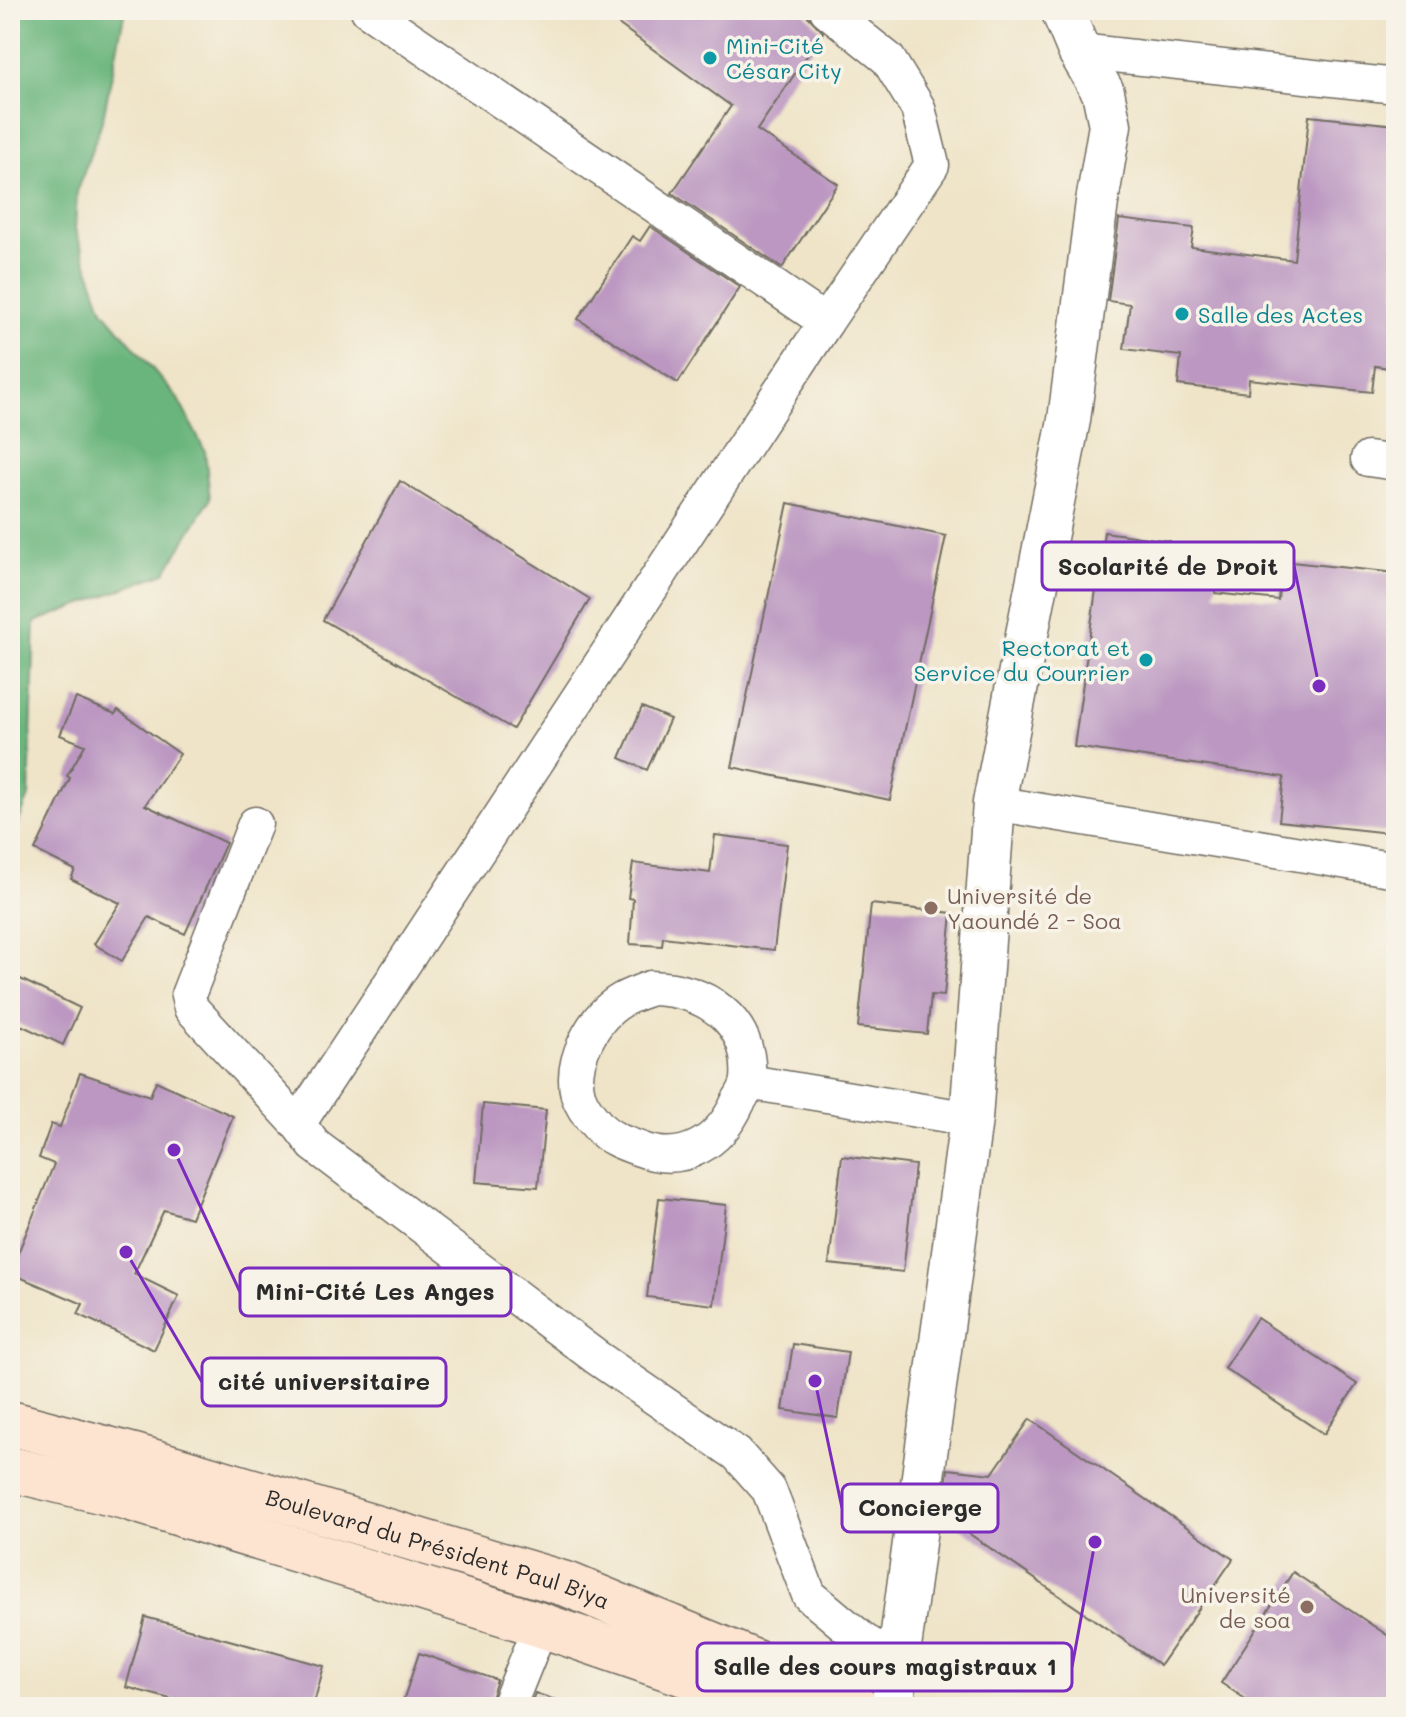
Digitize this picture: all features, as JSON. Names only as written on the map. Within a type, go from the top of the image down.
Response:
[{"type":"main road","name":"Boulevard du Président Paul Biya","points":[[10,1423],[138,1457],[569,1585],[856,1707]]},
{"type":"main road","name":"Boulevard du Président Paul Biya","points":[[10,1469],[125,1497],[541,1625],[781,1707]]},
{"type":"street","points":[[368,10],[826,322]]},
{"type":"street","points":[[298,1124],[932,165],[918,108],[888,59],[827,10]]},
{"type":"street","points":[[892,1707],[971,1119],[994,803],[1069,420],[1110,125],[1103,92],[1079,51],[1062,10]]},
{"type":"street","points":[[1079,51],[1396,86]]},
{"type":"street","points":[[994,803],[1396,870]]},
{"type":"street","points":[[255,824],[188,995],[188,1002],[314,1145],[596,1357],[737,1454],[769,1490],[809,1595],[864,1641],[900,1662]]},
{"type":"street","points":[[650,988],[674,988],[721,1009],[735,1026],[746,1055],[748,1082],[733,1115],[713,1140],[689,1153],[673,1156],[652,1154],[603,1132],[589,1116],[578,1094],[578,1063],[600,1019],[621,1001],[650,988]]},
{"type":"street","points":[[748,1082],[971,1119]]},
{"type":"street","points":[[508,1707],[541,1625]]},
{"type":"green space","points":[[10,10],[125,10],[103,118],[77,192],[75,229],[103,310],[178,399],[205,451],[210,499],[165,573],[35,622],[29,796],[10,843]]},
{"type":"building","points":[[599,10],[802,10],[823,32],[757,130],[838,184],[782,268],[672,193],[731,106]]},
{"type":"building","points":[[1309,116],[1396,125],[1396,369],[1375,366],[1372,392],[1249,379],[1248,393],[1178,385],[1181,356],[1124,349],[1130,304],[1108,301],[1119,219],[1194,228],[1191,247],[1294,260]]},
{"type":"building","points":[[650,226],[740,287],[678,383],[578,319],[632,236],[640,241]]},
{"type":"building","points":[[400,481],[590,599],[513,729],[323,620]]},
{"type":"building","points":[[788,503],[946,536],[890,800],[732,767]]},
{"type":"building","points":[[1104,532],[1170,541],[1167,566],[1218,573],[1215,593],[1278,600],[1282,561],[1396,573],[1396,778],[1389,833],[1279,821],[1284,777],[1074,747]]},
{"type":"building","points":[[76,698],[115,714],[118,710],[180,754],[145,805],[226,843],[185,934],[149,917],[122,961],[94,944],[120,903],[71,879],[75,870],[35,850],[70,778],[67,776],[85,745],[60,735]]},
{"type":"building","points":[[642,707],[670,719],[647,770],[620,758]]},
{"type":"building","points":[[715,835],[787,844],[774,950],[663,937],[662,946],[630,944],[633,899],[628,898],[633,863],[710,873]]},
{"type":"building","points":[[871,904],[952,913],[944,996],[931,995],[927,1034],[858,1027]]},
{"type":"building","points":[[10,974],[80,1008],[63,1045],[10,1020]]},
{"type":"building","points":[[80,1073],[150,1096],[156,1081],[233,1116],[191,1218],[164,1210],[134,1274],[179,1296],[154,1350],[78,1314],[83,1304],[10,1273],[54,1164],[39,1158],[51,1124],[60,1127]]},
{"type":"building","points":[[483,1104],[546,1110],[538,1187],[476,1182]]},
{"type":"building","points":[[842,1156],[915,1165],[903,1272],[829,1264]]},
{"type":"building","points":[[659,1198],[726,1205],[714,1305],[647,1297]]},
{"type":"building","points":[[1257,1318],[1357,1384],[1324,1434],[1224,1368]]},
{"type":"building","points":[[793,1344],[848,1352],[838,1418],[783,1410]]},
{"type":"building","points":[[1030,1419],[1233,1559],[1160,1665],[942,1515],[948,1469],[992,1474]]},
{"type":"building","name":"Université de soa","points":[[1293,1572],[1396,1641],[1396,1707],[1258,1707],[1221,1683]]},
{"type":"building","points":[[145,1617],[324,1666],[313,1707],[200,1707],[126,1687]]},
{"type":"building","points":[[419,1653],[497,1680],[488,1707],[401,1707]]},
{"type":"building","points":[[535,1693],[561,1702],[560,1707],[530,1707]]},
{"type":"place","name":"Mini-Cité César City","points":[[710,58]]},
{"type":"place","name":"Salle des Actes","points":[[1182,314]]},
{"type":"place","name":"Rectorat et Service du Courrier","points":[[1146,660]]},
{"type":"place","name":"Scolarité de Droit","points":[[1319,686]]},
{"type":"place","name":"Université de Yaoundé 2 - Soa","points":[[931,908]]},
{"type":"place","name":"Mini-Cité Les Anges","points":[[174,1150]]},
{"type":"place","name":"cité universitaire","points":[[126,1252]]},
{"type":"place","name":"Concierge","points":[[815,1381]]},
{"type":"place","name":"Salle des cours magistraux 1","points":[[1095,1542]]},
{"type":"place","name":"Université de soa","points":[[1307,1607]]}]
